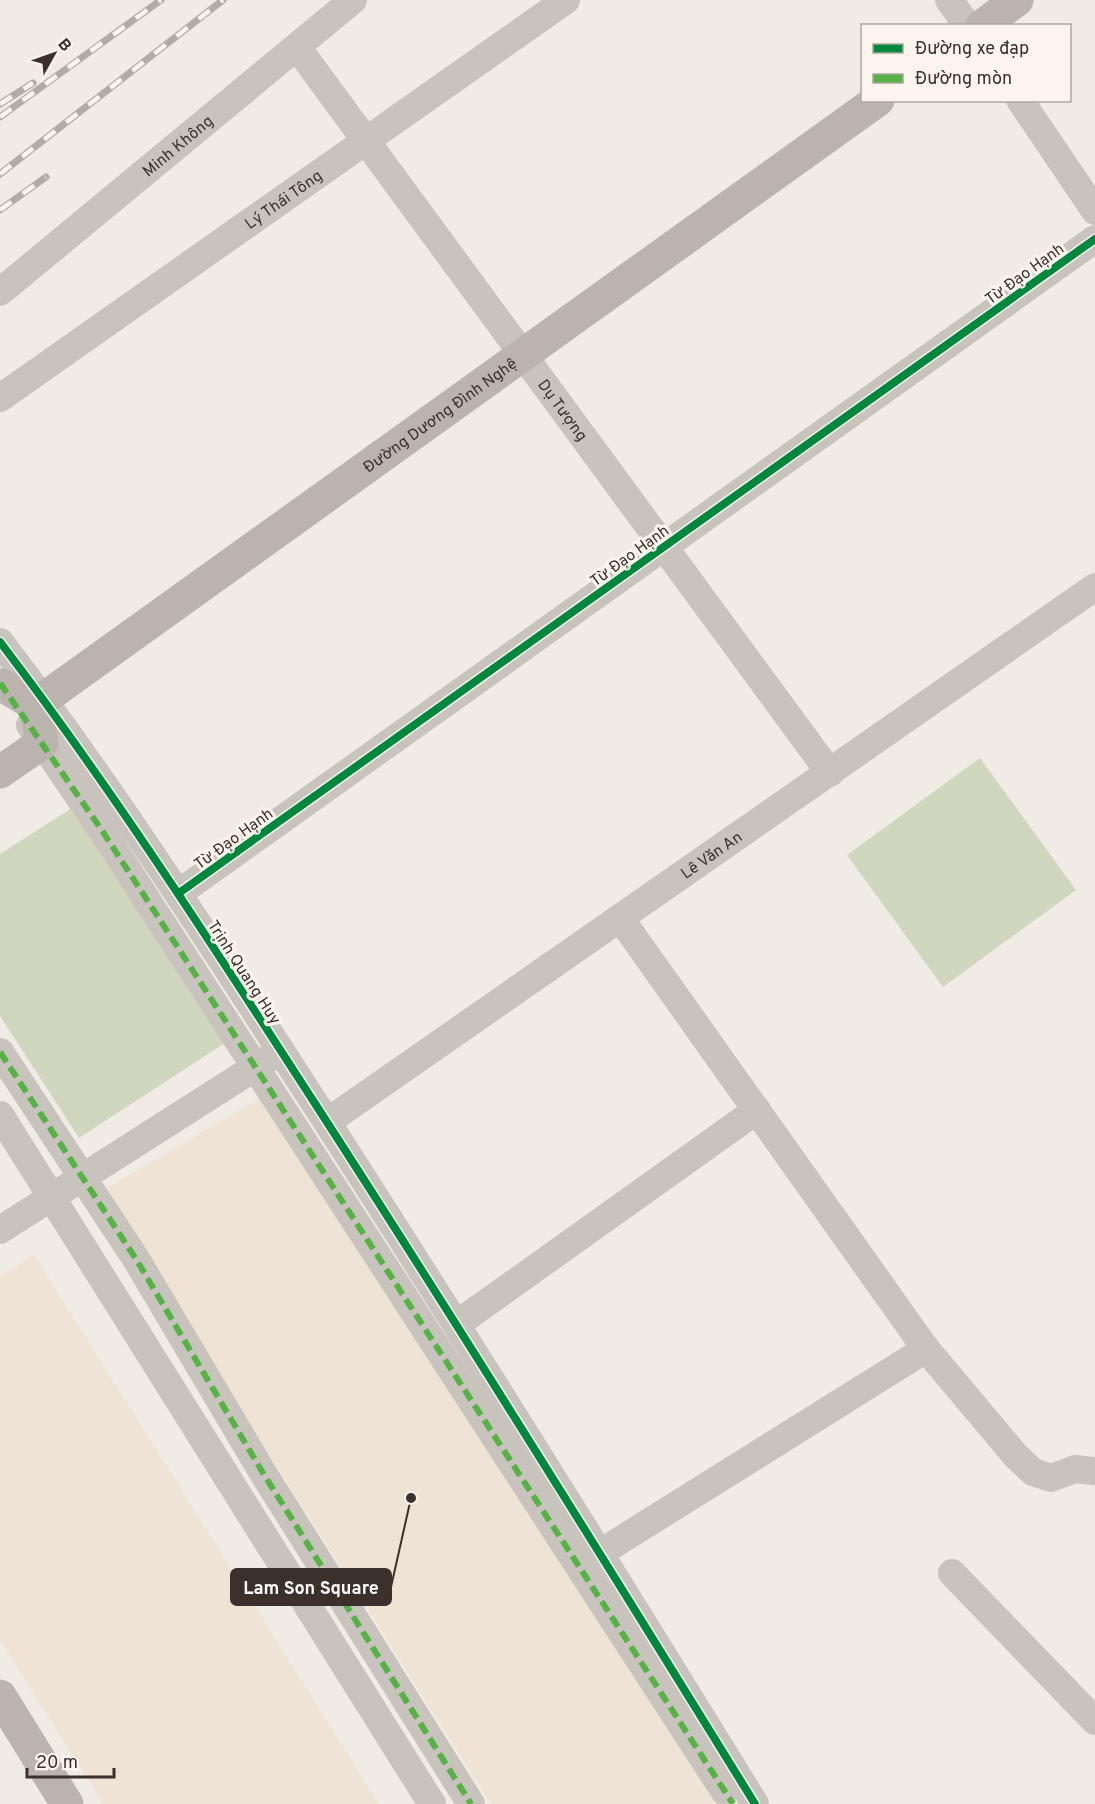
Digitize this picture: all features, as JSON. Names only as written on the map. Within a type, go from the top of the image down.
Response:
[{"type":"main road","points":[[985,24],[1017,0]]},
{"type":"main road","name":"Đường Dương Đình Nghệ","points":[[39,702],[875,102]]},
{"type":"main road","points":[[0,772],[42,743],[39,702],[1,685]]},
{"type":"main road","points":[[0,1696],[67,1804]]},
{"type":"street","name":"Minh Không","points":[[0,292],[353,0]]},
{"type":"street","name":"Lý Thái Tông","points":[[0,398],[566,0]]},
{"type":"street","points":[[949,0],[967,24]]},
{"type":"street","name":"Dụ Tượng","points":[[297,47],[830,773]]},
{"type":"street","points":[[1021,102],[1095,211]]},
{"type":"street","name":"Từ Đạo Hạnh","points":[[178,893],[1095,239]]},
{"type":"street","name":"Lê Văn An","points":[[327,1122],[1095,588]]},
{"type":"street","name":"Trịnh Quang Huy","points":[[0,642],[39,702],[178,893],[281,1051],[457,1324],[755,1804]]},
{"type":"street","points":[[1,685],[101,829],[733,1804]]},
{"type":"street","points":[[620,918],[926,1349],[1016,1456],[1033,1472],[1051,1478],[1075,1469],[1093,1471]]},
{"type":"street","points":[[0,1230],[281,1051]]},
{"type":"street","points":[[0,1052],[136,1259],[263,1473],[471,1804]]},
{"type":"street","points":[[457,1324],[756,1110]]},
{"type":"street","points":[[0,1115],[432,1804]]},
{"type":"street","points":[[600,1553],[926,1349]]},
{"type":"street","points":[[952,1573],[1095,1721]]},
{"type":"green space","points":[[980,758],[1076,890],[943,987],[847,855]]},
{"type":"green space","points":[[75,806],[228,1041],[79,1138],[0,1016],[0,854]]},
{"type":"shaded area","points":[[263,1096],[724,1804],[491,1804],[102,1191]]},
{"type":"shaded area","points":[[34,1255],[379,1804],[103,1804],[0,1640],[0,1276]]},
{"type":"railway","points":[[0,117],[161,0]]},
{"type":"railway","points":[[0,174],[223,0]]},
{"type":"railway","points":[[0,104],[33,83]]},
{"type":"railway","points":[[0,210],[46,177]]},
{"type":"marked path","points":[[0,683],[101,829],[733,1804]]},
{"type":"marked path","points":[[0,1052],[136,1259],[263,1473],[471,1804]]},
{"type":"cycle path","points":[[179,893],[1095,239]]},
{"type":"cycle path","points":[[0,642],[83,754],[238,985],[481,1364],[755,1804]]},
{"type":"place","name":"Lam Son Square","points":[[411,1498]]}]
